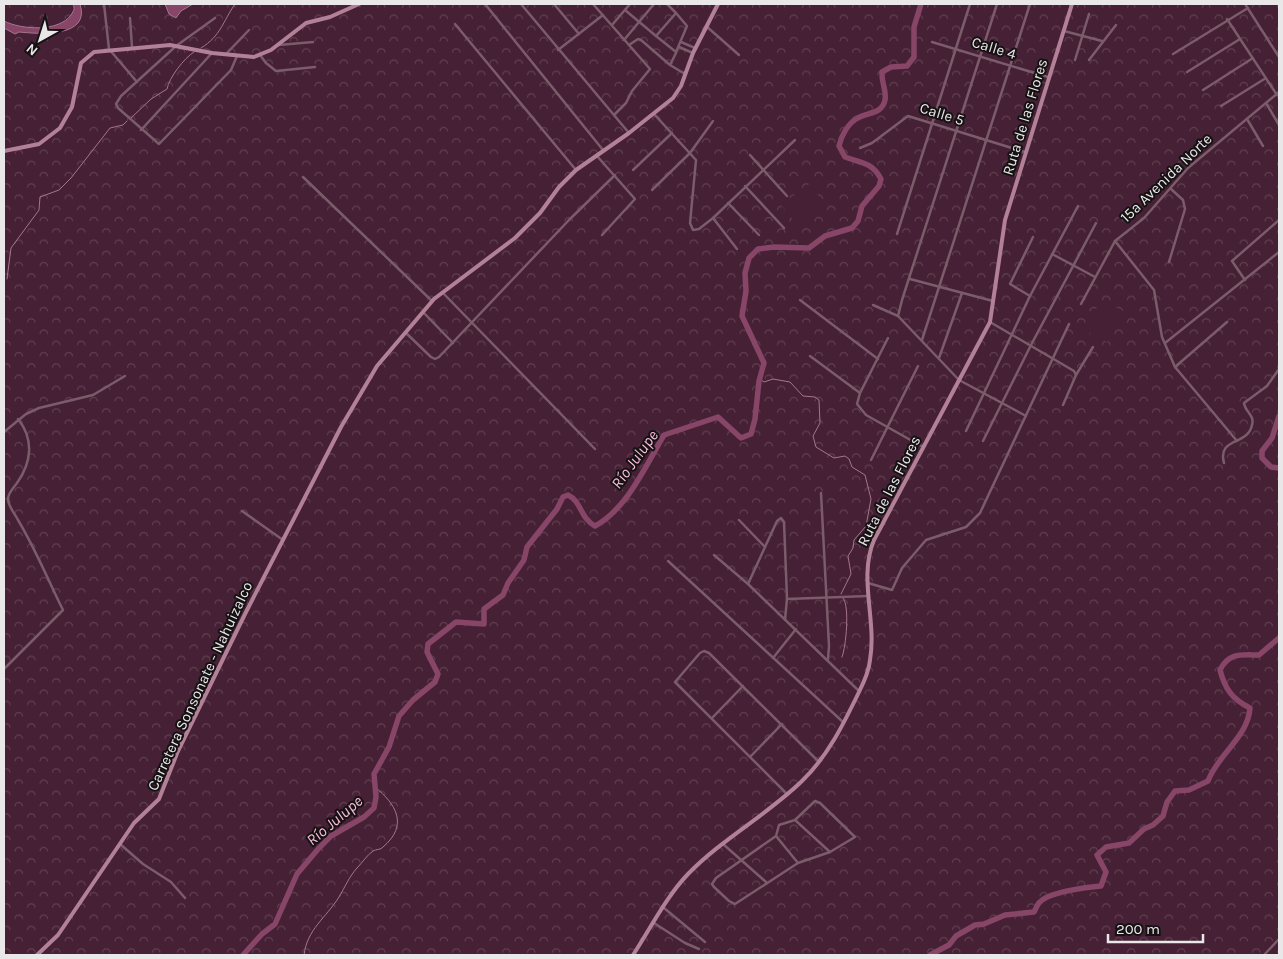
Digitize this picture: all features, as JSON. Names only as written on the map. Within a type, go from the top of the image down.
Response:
[{"type":"street","points":[[104,4],[109,49],[137,82]]},
{"type":"street","points":[[4,151],[39,144],[56,132],[65,122],[72,107],[81,64],[94,52],[132,47],[176,46],[237,56],[260,55],[306,23],[330,18],[356,4]]},
{"type":"street","points":[[485,4],[603,150]]},
{"type":"street","points":[[521,4],[629,133]]},
{"type":"street","points":[[554,4],[579,34]]},
{"type":"street","points":[[593,4],[650,69],[632,91],[626,103],[614,116]]},
{"type":"street","points":[[612,25],[630,4]]},
{"type":"street","points":[[624,40],[654,4]]},
{"type":"street","points":[[667,4],[688,26],[670,65]]},
{"type":"street","name":"Carretera Sonsonate - Nahuizalco","points":[[37,955],[58,934],[134,824],[159,799],[186,734],[283,540],[351,410],[382,359],[432,301],[515,238],[540,213],[559,187],[576,170],[629,133],[677,94],[695,48],[718,4]]},
{"type":"street","points":[[897,234],[970,4]]},
{"type":"street","points":[[898,316],[997,4]]},
{"type":"street","points":[[922,340],[1030,4]]},
{"type":"street","name":"Ruta de las Flores","points":[[634,955],[687,876],[723,844],[787,795],[819,762],[859,691],[870,660],[869,552],[990,322],[995,302],[1005,220],[1072,4]]},
{"type":"street","points":[[1245,4],[1279,57]]},
{"type":"street","points":[[1173,54],[1227,19],[1248,8]]},
{"type":"street","points":[[625,10],[676,52]]},
{"type":"street","points":[[656,36],[676,13]]},
{"type":"street","points":[[1075,60],[1090,14]]},
{"type":"street","points":[[558,50],[603,15]]},
{"type":"street","points":[[130,18],[132,47]]},
{"type":"street","points":[[214,18],[176,46],[117,100],[116,104],[124,115],[158,144],[231,70],[237,56]]},
{"type":"street","points":[[1227,19],[1278,93]]},
{"type":"street","points":[[455,24],[576,170]]},
{"type":"street","points":[[706,25],[739,55]]},
{"type":"street","points":[[1090,60],[1102,41],[1116,25]]},
{"type":"street","points":[[226,54],[249,30]]},
{"type":"street","points":[[1064,31],[1102,41]]},
{"type":"street","points":[[629,46],[638,39],[641,40],[670,65],[685,74]]},
{"type":"street","points":[[1187,72],[1240,39]]},
{"type":"street","points":[[277,44],[283,46],[312,42]]},
{"type":"street","points":[[681,42],[695,48]]},
{"type":"street","name":"Calle 4","points":[[932,42],[1048,77]]},
{"type":"street","points":[[679,47],[693,53]]},
{"type":"street","points":[[141,130],[212,53]]},
{"type":"street","points":[[260,55],[276,71],[315,67]]},
{"type":"street","points":[[1203,90],[1253,58]]},
{"type":"street","points":[[1221,106],[1266,78]]},
{"type":"street","name":"15a Avenida Norte","points":[[1115,241],[1144,218],[1188,168],[1278,93]]},
{"type":"street","points":[[1266,103],[1279,125]]},
{"type":"street","points":[[654,114],[690,152],[696,165],[690,228],[696,231],[795,140]]},
{"type":"street","name":"Calle 5","points":[[860,148],[872,143],[908,116],[1025,152]]},
{"type":"street","points":[[1247,119],[1263,146]]},
{"type":"street","points":[[652,190],[690,152],[714,121]]},
{"type":"street","points":[[633,170],[672,133]]},
{"type":"street","points":[[596,155],[635,199],[602,235]]},
{"type":"street","points":[[750,155],[787,196]]},
{"type":"street","points":[[404,332],[435,359],[472,324],[615,175]]},
{"type":"street","points":[[303,177],[432,301]]},
{"type":"street","points":[[745,186],[784,228]]},
{"type":"street","points":[[1168,262],[1186,204],[1170,189]]},
{"type":"street","points":[[728,203],[759,235]]},
{"type":"street","points":[[966,431],[1011,334],[1078,206]]},
{"type":"street","points":[[712,218],[737,249]]},
{"type":"street","points":[[1245,280],[1232,261],[1279,220]]},
{"type":"street","points":[[984,441],[1031,345],[1096,223]]},
{"type":"street","points":[[1030,296],[1010,284],[1033,237]]},
{"type":"street","points":[[1081,304],[1115,241],[1154,290],[1165,344],[1175,367],[1237,440]]},
{"type":"street","points":[[1165,344],[1279,252]]},
{"type":"street","points":[[1052,254],[1095,277]]},
{"type":"street","points":[[910,279],[995,302]]},
{"type":"street","points":[[442,292],[595,448]]},
{"type":"street","points":[[939,358],[962,292]]},
{"type":"street","points":[[800,300],[878,359]]},
{"type":"street","points":[[873,305],[898,316],[959,380],[1026,416]]},
{"type":"street","points":[[422,311],[453,343]]},
{"type":"street","points":[[990,322],[1052,357],[1076,375]]},
{"type":"street","points":[[1175,367],[1227,322]]},
{"type":"street","points":[[868,583],[892,590],[902,568],[926,540],[939,534],[954,532],[973,522],[986,503],[1052,357],[1070,324]]},
{"type":"street","points":[[888,338],[857,399],[859,408],[866,415],[924,447]]},
{"type":"street","points":[[1063,405],[1076,375],[1093,346]]},
{"type":"street","points":[[810,356],[860,394]]},
{"type":"street","points":[[871,460],[918,366]]},
{"type":"street","points":[[1224,463],[1222,451],[1249,432],[1253,423],[1244,403],[1267,386],[1279,369]]},
{"type":"street","points":[[4,432],[18,419],[39,408],[93,395],[125,376]]},
{"type":"street","points":[[4,669],[63,610],[34,546],[8,502],[8,498],[22,476],[29,453],[30,440],[27,430],[18,419]]},
{"type":"street","points":[[821,493],[829,646],[828,659]]},
{"type":"street","points":[[242,511],[283,540]]},
{"type":"street","points":[[748,584],[781,518],[784,522],[787,599],[785,620]]},
{"type":"street","points":[[739,520],[765,548]]},
{"type":"street","points":[[714,555],[828,659],[859,691]]},
{"type":"street","points":[[668,561],[843,722]]},
{"type":"street","points":[[787,599],[826,596],[869,596]]},
{"type":"street","points":[[773,658],[796,630]]},
{"type":"street","points":[[787,795],[675,682],[700,653],[704,651],[709,653],[819,762]]},
{"type":"street","points":[[712,718],[743,686]]},
{"type":"street","points":[[750,757],[782,724]]},
{"type":"street","points":[[818,801],[854,834],[851,841],[830,852],[798,863],[766,882],[739,902],[729,901],[714,887],[713,881],[776,836],[779,826],[795,820],[813,802],[818,801]]},
{"type":"street","points":[[795,820],[830,852]]},
{"type":"street","points":[[776,836],[798,863]]},
{"type":"street","points":[[120,844],[143,864],[171,882],[185,898]]},
{"type":"street","points":[[723,844],[766,882]]},
{"type":"street","points":[[664,908],[705,942]]},
{"type":"street","points":[[654,923],[685,943],[699,949]]},
{"type":"street","points":[[1264,955],[1279,939]]},
{"type":"green space","points":[[4,4],[1279,4],[1279,955],[4,955]]},
{"type":"green space","points":[[809,184],[824,203],[796,223],[781,205]]},
{"type":"green space","points":[[1101,300],[1123,311],[1107,342],[1085,330]]},
{"type":"shaded area","points":[[73,4],[80,4],[81,15],[78,23],[61,32],[19,32],[15,34],[4,28],[4,21],[30,28],[49,27],[58,24],[65,21],[71,15],[74,10]]},
{"type":"shaded area","points":[[165,4],[193,4],[181,11],[176,18],[169,14]]},
{"type":"waterway","points":[[201,48],[217,33],[235,4]]},
{"type":"waterway","name":"Río Julupe","points":[[243,955],[262,934],[275,924],[297,874],[319,848],[331,836],[364,817],[374,808],[376,797],[374,774],[389,747],[399,716],[413,700],[435,682],[438,674],[427,652],[428,644],[456,622],[484,624],[484,609],[503,595],[508,583],[524,560],[527,547],[557,509],[563,497],[568,495],[573,498],[586,519],[595,526],[617,509],[626,498],[664,435],[718,417],[741,438],[751,434],[755,419],[759,381],[764,363],[742,316],[746,291],[745,273],[749,258],[758,249],[774,247],[809,248],[825,236],[852,228],[858,221],[862,206],[879,186],[881,179],[878,173],[870,166],[845,157],[839,146],[840,142],[845,131],[853,121],[877,111],[883,105],[885,90],[882,72],[891,67],[907,66],[914,57],[914,27],[921,4]]},
{"type":"waterway","points":[[131,118],[151,99],[167,89],[178,69],[194,52]]},
{"type":"waterway","points":[[7,279],[11,248],[39,210],[40,197],[59,190],[71,178],[110,128],[123,125],[127,121]]},
{"type":"waterway","points":[[760,379],[764,382],[773,379],[790,382],[803,396],[815,397],[819,400],[820,423],[813,436],[816,447],[834,458],[845,456],[849,459],[852,467],[865,475],[871,499],[866,526],[854,540],[853,548],[848,556],[851,574],[841,594]]},
{"type":"waterway","points":[[1279,416],[1272,438],[1262,451],[1262,458],[1271,467],[1279,468]]},
{"type":"waterway","points":[[842,657],[847,618],[843,598]]},
{"type":"waterway","points":[[930,955],[949,945],[956,936],[975,925],[984,924],[1005,915],[1034,912],[1038,904],[1051,895],[1101,886],[1106,872],[1097,855],[1106,847],[1129,843],[1144,829],[1153,825],[1163,816],[1167,802],[1175,791],[1189,790],[1208,781],[1218,762],[1244,728],[1250,708],[1238,701],[1224,683],[1220,670],[1224,664],[1232,657],[1259,655],[1279,638]]},
{"type":"waterway","points":[[304,955],[313,931],[339,897],[354,871],[374,850],[382,848],[396,831],[397,815],[394,808],[389,800],[375,787]]}]
